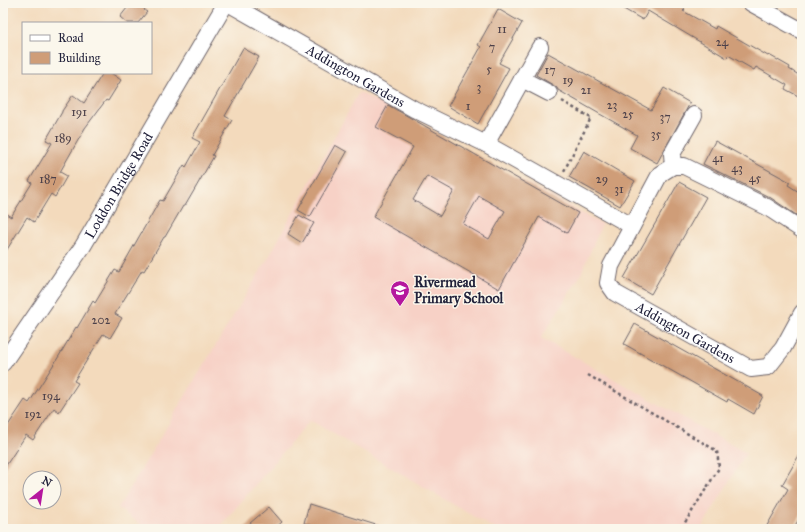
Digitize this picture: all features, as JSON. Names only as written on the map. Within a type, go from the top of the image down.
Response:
[{"type":"street","name":"Addington Gardens","points":[[227,3],[414,109],[486,144],[632,226]]},
{"type":"street","name":"Loddon Bridge Road","points":[[3,363],[83,246],[227,3]]},
{"type":"street","points":[[751,3],[802,31]]},
{"type":"street","points":[[486,144],[540,47]]},
{"type":"street","points":[[522,79],[549,93]]},
{"type":"street","points":[[694,115],[672,154],[673,166],[684,166],[767,207],[802,230]]},
{"type":"street","name":"Addington Gardens","points":[[673,166],[660,174],[611,266],[608,283],[615,293],[751,369],[768,367],[783,348],[802,313]]},
{"type":"path","points":[[549,93],[591,118],[557,184]]},
{"type":"path","points":[[588,375],[717,451],[718,468],[681,529]]},
{"type":"shaded area","name":"Rivermead Primary School","points":[[359,92],[602,224],[580,276],[541,338],[746,453],[701,529],[495,529],[310,420],[218,529],[147,529],[118,508],[270,255]]},
{"type":"building","points":[[131,3],[149,3],[144,10],[147,12],[139,22],[126,22],[120,17]]},
{"type":"building","points":[[613,3],[674,3],[685,9],[683,11],[715,29],[716,26],[790,67],[789,69],[802,77],[802,98],[785,89],[787,85],[756,67],[754,70],[728,55],[727,58],[648,11],[643,20]]},
{"type":"building","points":[[498,9],[522,23],[499,63],[509,68],[478,124],[448,106],[481,47],[478,45]]},
{"type":"building","points":[[243,48],[259,57],[225,116],[232,120],[212,155],[214,156],[185,206],[183,206],[144,271],[142,270],[115,314],[122,318],[110,338],[103,334],[74,381],[78,383],[59,412],[54,408],[33,440],[26,435],[3,470],[3,433],[25,400],[29,403],[93,301],[95,303],[115,270],[119,272],[160,200],[163,201],[184,165],[186,167],[200,142],[192,138]]},
{"type":"building","points":[[548,53],[651,110],[664,88],[690,103],[657,163],[630,148],[637,135],[558,90],[553,85],[536,75]]},
{"type":"building","points":[[102,74],[112,74],[121,80],[108,101],[106,100],[85,128],[60,172],[67,176],[55,197],[51,194],[34,222],[27,217],[3,256],[3,212],[11,217],[32,183],[29,181],[52,143],[46,140],[62,111],[73,95],[84,103]]},
{"type":"building","points":[[388,105],[578,213],[567,233],[539,217],[499,289],[373,217],[413,147],[376,127]],"holes":[[[427,176],[454,191],[440,216],[413,200]],[[479,196],[505,211],[489,239],[463,224]]]},
{"type":"building","points":[[715,141],[790,182],[788,185],[799,192],[802,187],[802,219],[771,198],[703,164]]},
{"type":"building","points":[[335,145],[347,152],[310,217],[298,210]]},
{"type":"building","points":[[584,151],[635,181],[620,206],[569,177]]},
{"type":"building","points":[[679,182],[706,197],[651,294],[624,278]]},
{"type":"building","points":[[299,215],[314,223],[302,243],[288,234]]},
{"type":"building","points":[[635,324],[763,396],[754,414],[728,399],[727,402],[624,344]]},
{"type":"building","points":[[802,450],[802,514],[793,529],[765,529],[788,489],[782,485]]},
{"type":"building","points":[[309,504],[379,526],[378,529],[324,529],[304,523]]},
{"type":"building","points":[[269,507],[282,522],[274,529],[243,529]]},
{"type":"place","name":"Rivermead Primary School","points":[[400,307]]}]
